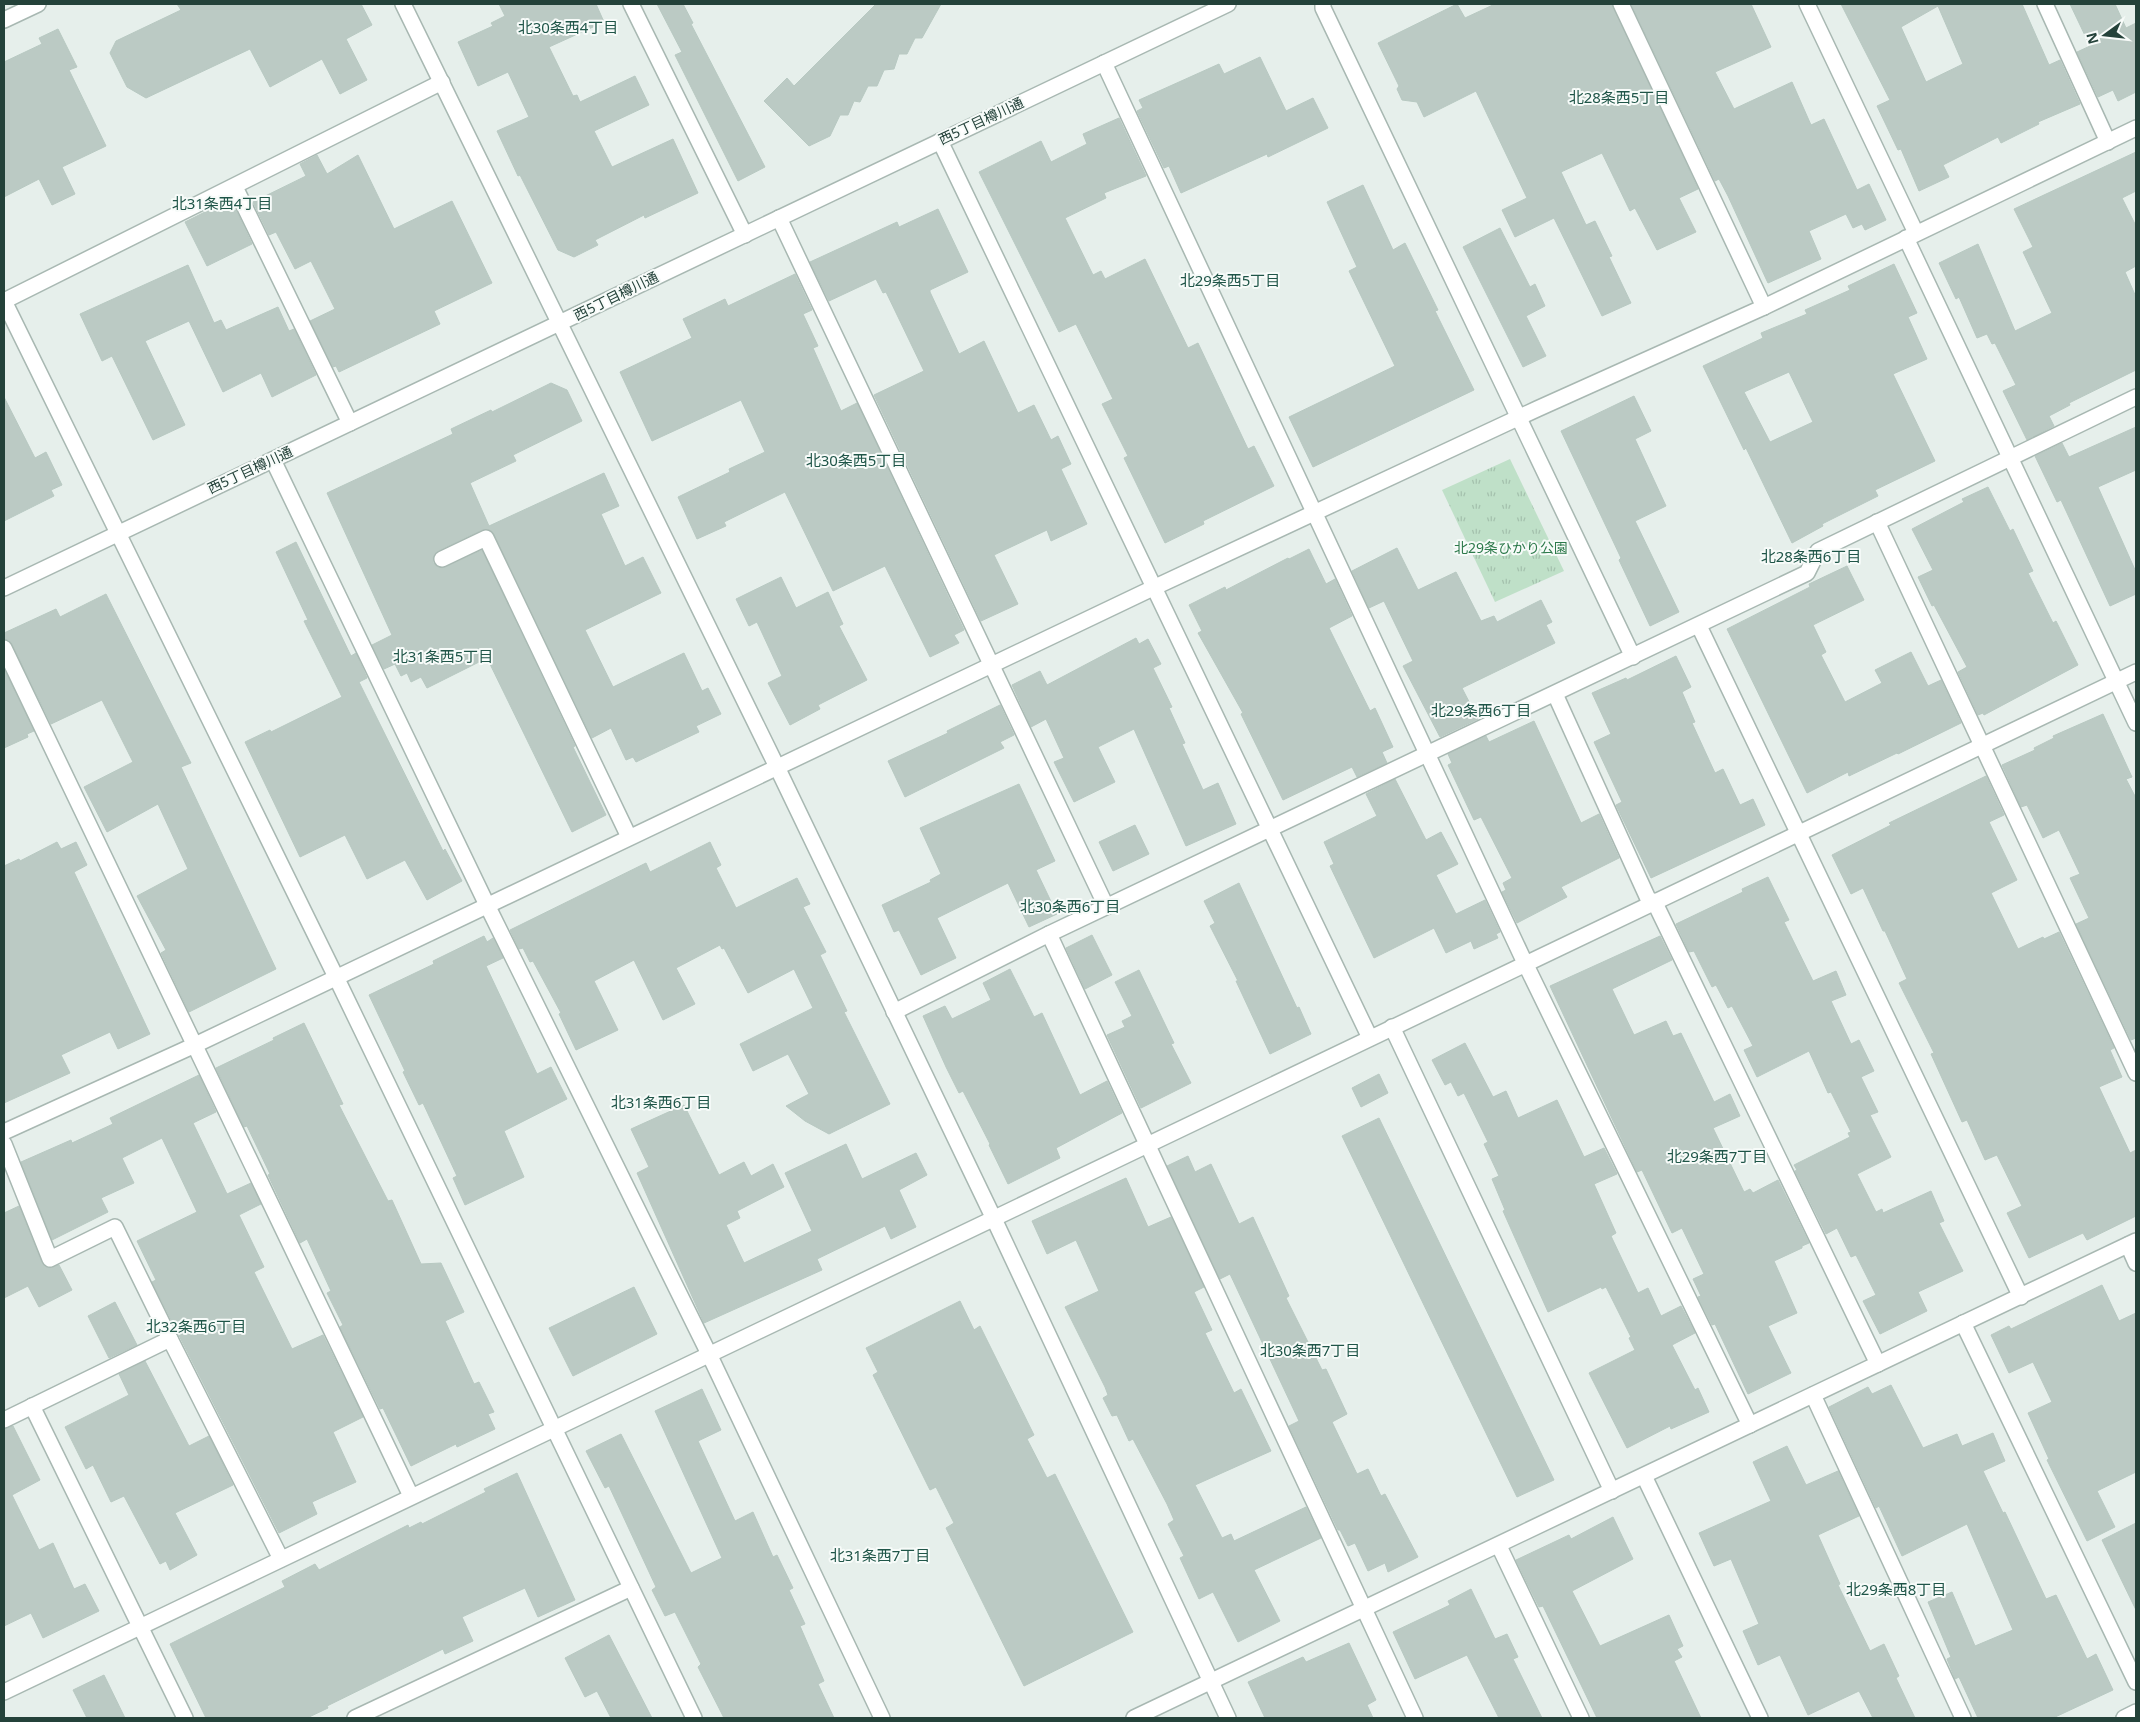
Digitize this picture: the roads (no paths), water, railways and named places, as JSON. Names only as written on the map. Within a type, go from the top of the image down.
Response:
[{"type":"street","points":[[4,20],[38,4]]},
{"type":"street","points":[[403,4],[777,767],[994,1219],[1228,1718]]},
{"type":"street","points":[[631,4],[744,235]]},
{"type":"street","name":"西5丁目樽川通","points":[[4,588],[1228,4]]},
{"type":"street","points":[[1323,4],[1323,8],[1633,657]]},
{"type":"street","points":[[1620,4],[1764,307]]},
{"type":"street","points":[[1806,4],[2011,458],[2136,723]]},
{"type":"street","points":[[2045,4],[2108,142]]},
{"type":"street","points":[[1104,63],[1525,963],[1750,1426]]},
{"type":"street","points":[[442,82],[4,301],[336,977],[694,1718]]},
{"type":"street","points":[[4,1132],[195,1045],[1153,588],[1518,418],[1764,307],[2136,128]]},
{"type":"street","points":[[940,141],[1370,1038]]},
{"type":"street","points":[[234,187],[350,423]]},
{"type":"street","points":[[779,218],[1106,906]]},
{"type":"street","points":[[894,1012],[1106,906],[1699,626],[1807,573],[1818,551],[2136,397]]},
{"type":"street","points":[[273,460],[487,905],[709,1354],[882,1718]]},
{"type":"street","points":[[1877,522],[2136,1073]]},
{"type":"street","points":[[442,559],[486,538],[629,837]]},
{"type":"street","points":[[1699,626],[2021,1297]]},
{"type":"street","points":[[4,648],[411,1496]]},
{"type":"street","points":[[4,1692],[1798,832],[2136,672]]},
{"type":"street","points":[[1555,694],[1652,902],[1878,1364]]},
{"type":"street","points":[[1049,934],[1415,1718]]},
{"type":"street","points":[[1392,1027],[1612,1492]]},
{"type":"street","points":[[4,1144],[50,1259],[115,1227],[281,1559]]},
{"type":"street","points":[[1134,1718],[1499,1546],[2132,1243],[2136,1263]]},
{"type":"street","points":[[1963,1323],[2136,1682]]},
{"type":"street","points":[[4,1420],[170,1339]]},
{"type":"street","points":[[1813,1395],[1963,1718]]},
{"type":"street","points":[[32,1406],[185,1718]]},
{"type":"street","points":[[1644,1476],[1760,1718]]},
{"type":"street","points":[[1499,1546],[1581,1718]]},
{"type":"street","points":[[354,1718],[631,1588]]},
{"type":"street","points":[[2124,1718],[2136,1712]]},
{"type":"district","name":"北30条西4丁目","points":[[568,28]]},
{"type":"district","name":"北28条西5丁目","points":[[1619,98]]},
{"type":"district","name":"北31条西4丁目","points":[[222,204]]},
{"type":"district","name":"北29条西5丁目","points":[[1230,281]]},
{"type":"district","name":"北30条西5丁目","points":[[856,461]]},
{"type":"district","name":"北28条西6丁目","points":[[1811,557]]},
{"type":"district","name":"北31条西5丁目","points":[[443,657]]},
{"type":"district","name":"北29条西6丁目","points":[[1481,711]]},
{"type":"district","name":"北30条西6丁目","points":[[1070,907]]},
{"type":"district","name":"北31条西6丁目","points":[[661,1103]]},
{"type":"district","name":"北29条西7丁目","points":[[1717,1157]]},
{"type":"district","name":"北32条西6丁目","points":[[196,1327]]},
{"type":"district","name":"北30条西7丁目","points":[[1310,1351]]},
{"type":"district","name":"北31条西7丁目","points":[[880,1556]]},
{"type":"district","name":"北29条西8丁目","points":[[1896,1590]]},
{"type":"park label","name":"北29条ひかり公園","points":[[1511,548]]}]
